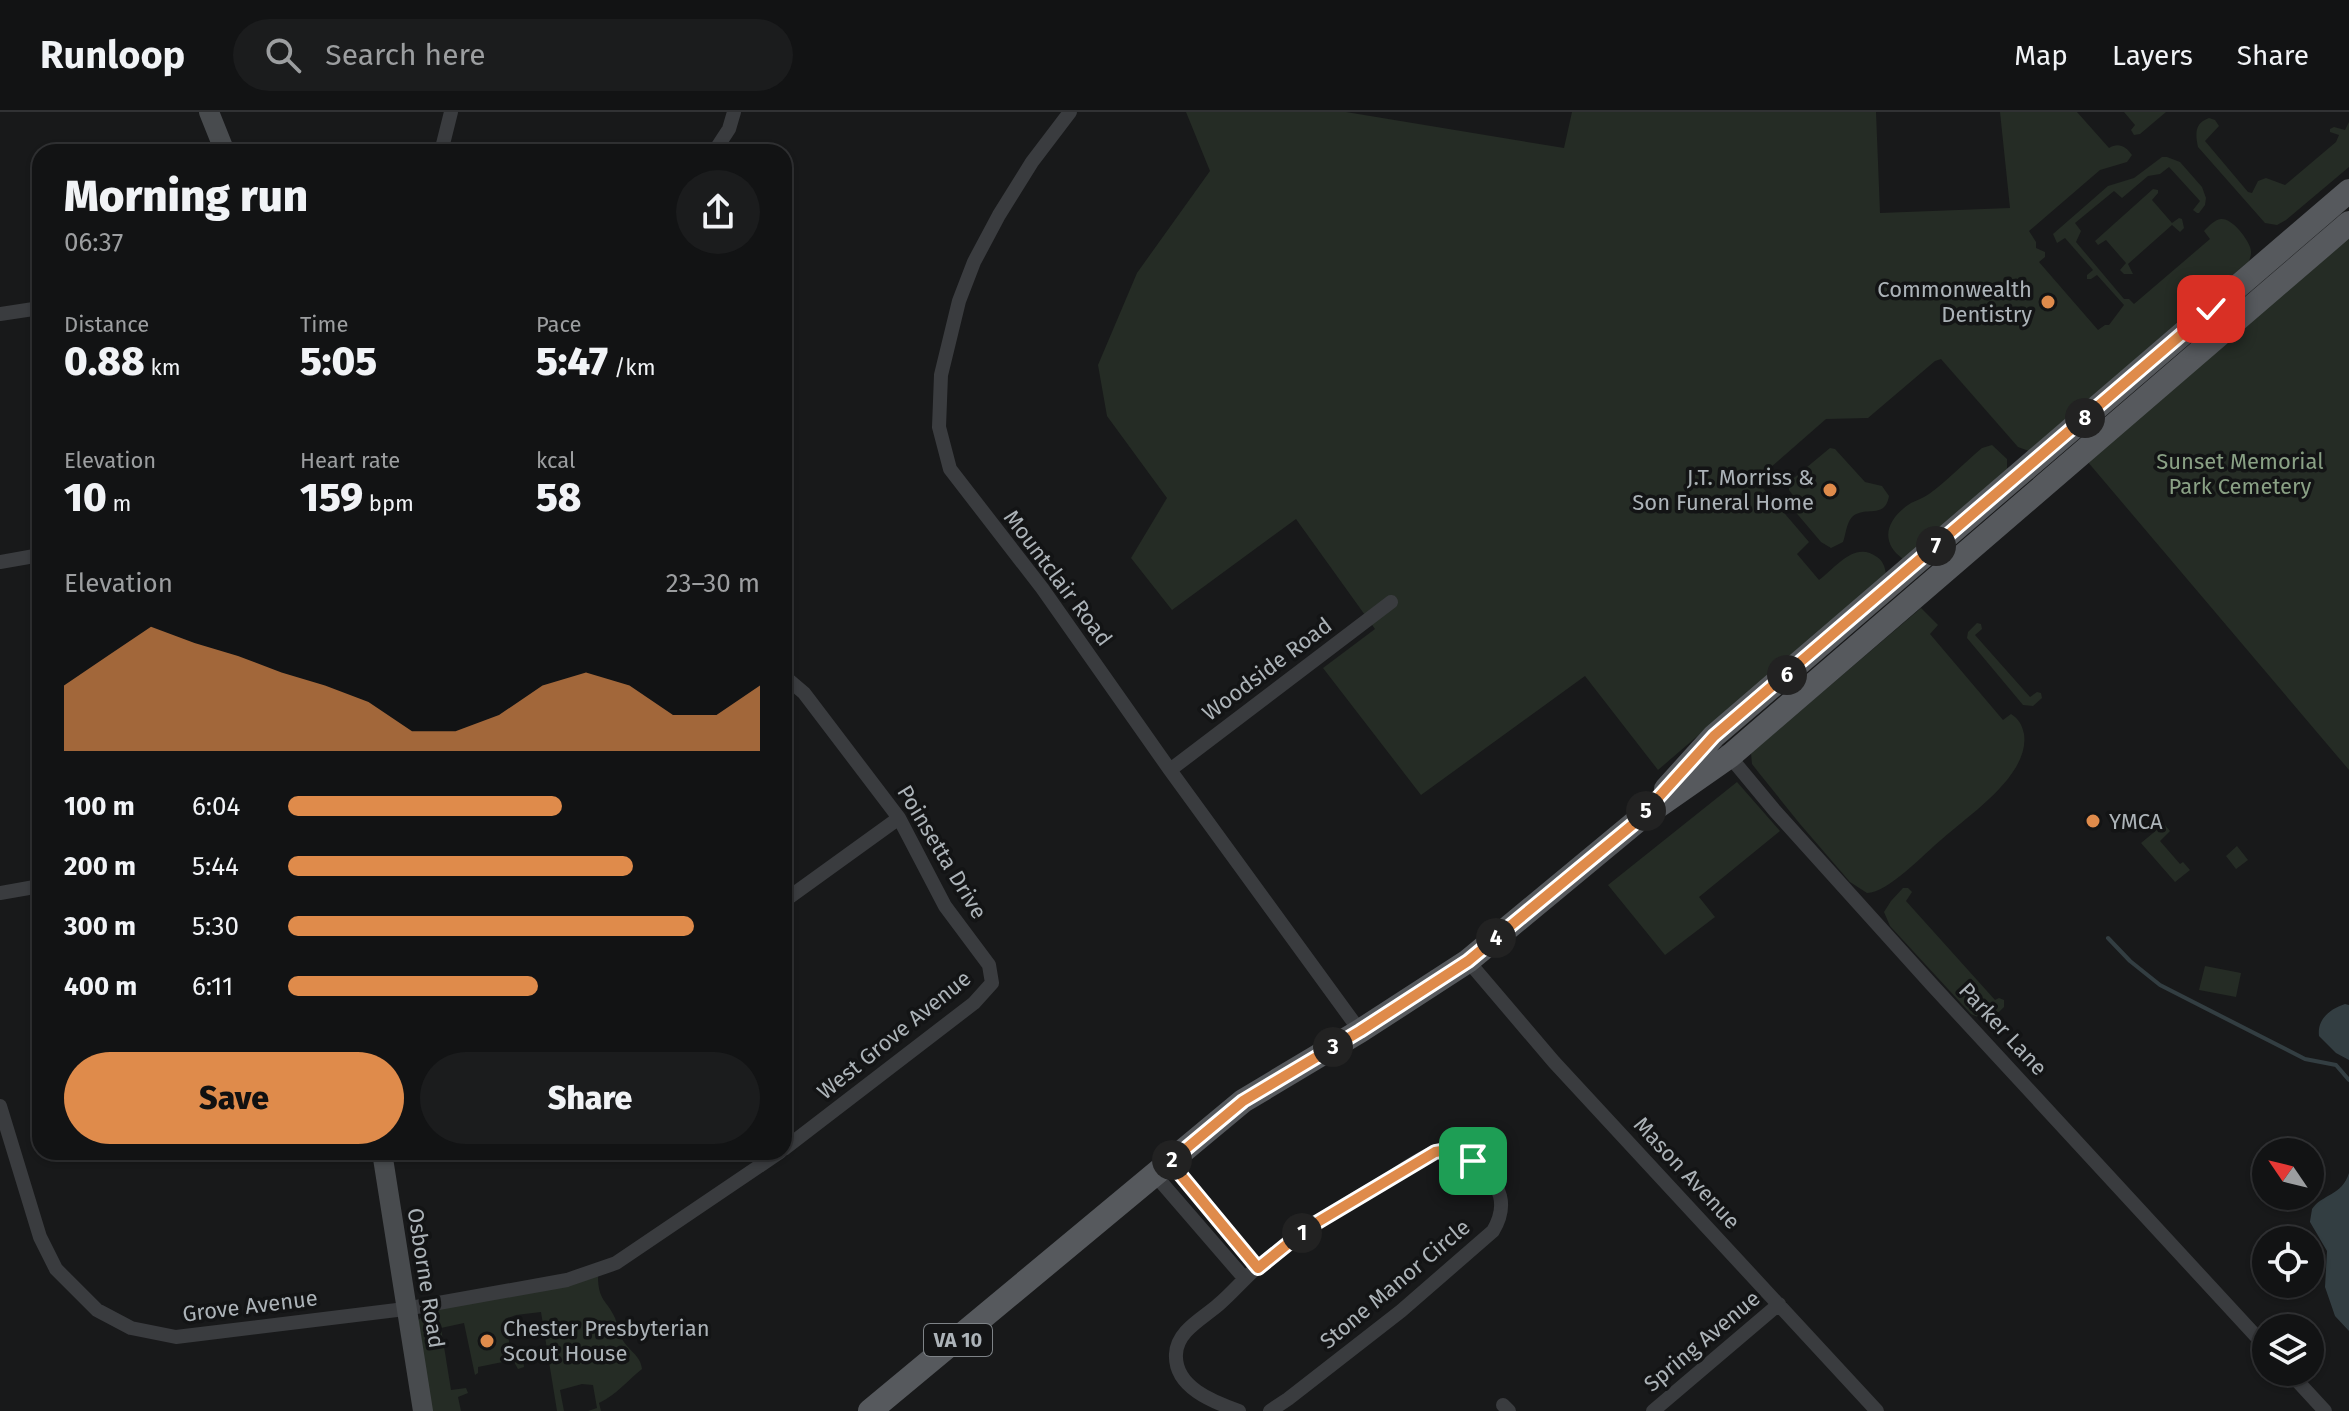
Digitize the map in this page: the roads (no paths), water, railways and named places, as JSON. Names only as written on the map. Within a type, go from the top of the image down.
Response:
[{"type":"main road","name":"VA 10","points":[[1637,821],[1714,736],[2349,191]]},
{"type":"main road","name":"VA 10","points":[[870,1411],[1243,1101],[1468,961],[1637,821],[1730,756],[2349,223]]},
{"type":"street","points":[[209,112],[222,144]]},
{"type":"street","points":[[443,144],[451,112]]},
{"type":"street","points":[[719,144],[729,129],[734,112]]},
{"type":"street","name":"Mountclair Road","points":[[1070,112],[1032,162],[974,262],[959,301],[941,375],[939,427],[950,469],[1042,588],[1360,1031]]},
{"type":"street","points":[[0,314],[32,309]]},
{"type":"street","points":[[0,562],[32,556]]},
{"type":"street","name":"Woodside Road","points":[[1170,770],[1391,602]]},
{"type":"street","name":"Poinsetta Drive","points":[[792,683],[804,693],[899,818],[945,906],[989,965],[992,983]]},
{"type":"street","name":"Parker Lane","points":[[1714,736],[1775,811],[1932,985],[2252,1332]]},
{"type":"street","points":[[792,895],[899,818]]},
{"type":"street","points":[[0,893],[32,887]]},
{"type":"street","name":"Mason Avenue","points":[[1468,961],[1554,1062],[1877,1411]]},
{"type":"street","name":"West Grove Avenue","points":[[792,1142],[974,1003],[992,983]]},
{"type":"street","name":"Grove Avenue","points":[[0,1106],[40,1237],[56,1269],[97,1310],[131,1328],[176,1337],[405,1309]]},
{"type":"street","name":"Stone Manor Circle","points":[[1239,1411],[1190,1387],[1177,1369],[1177,1346],[1185,1332],[1306,1229],[1435,1152],[1461,1152],[1488,1176],[1499,1192],[1501,1212],[1493,1231],[1401,1311],[1270,1411]]},
{"type":"street","name":"Osborne Road","points":[[383,1160],[423,1411]]},
{"type":"street","name":"West Grove Avenue","points":[[405,1309],[567,1280],[616,1263],[767,1160]]},
{"type":"street","points":[[1163,1168],[1258,1268]]},
{"type":"street","points":[[1163,1168],[1245,1279]]},
{"type":"street","name":"Spring Avenue","points":[[1653,1411],[1779,1304]]},
{"type":"street","points":[[2302,1386],[2325,1411]]},
{"type":"waterway","points":[[2108,938],[2160,985],[2305,1059],[2336,1065],[2349,1080]]},
{"type":"place","name":"Commonwealth Dentistry","points":[[2048,302]]},
{"type":"place","name":"J.T. Morriss & Son Funeral Home","points":[[1830,490]]},
{"type":"place","name":"YMCA","points":[[2093,821]]},
{"type":"place","name":"Chester Presbyterian Scout House","points":[[487,1341]]},
{"type":"park label","name":"Sunset Memorial Park Cemetery","points":[[2240,474]]}]
